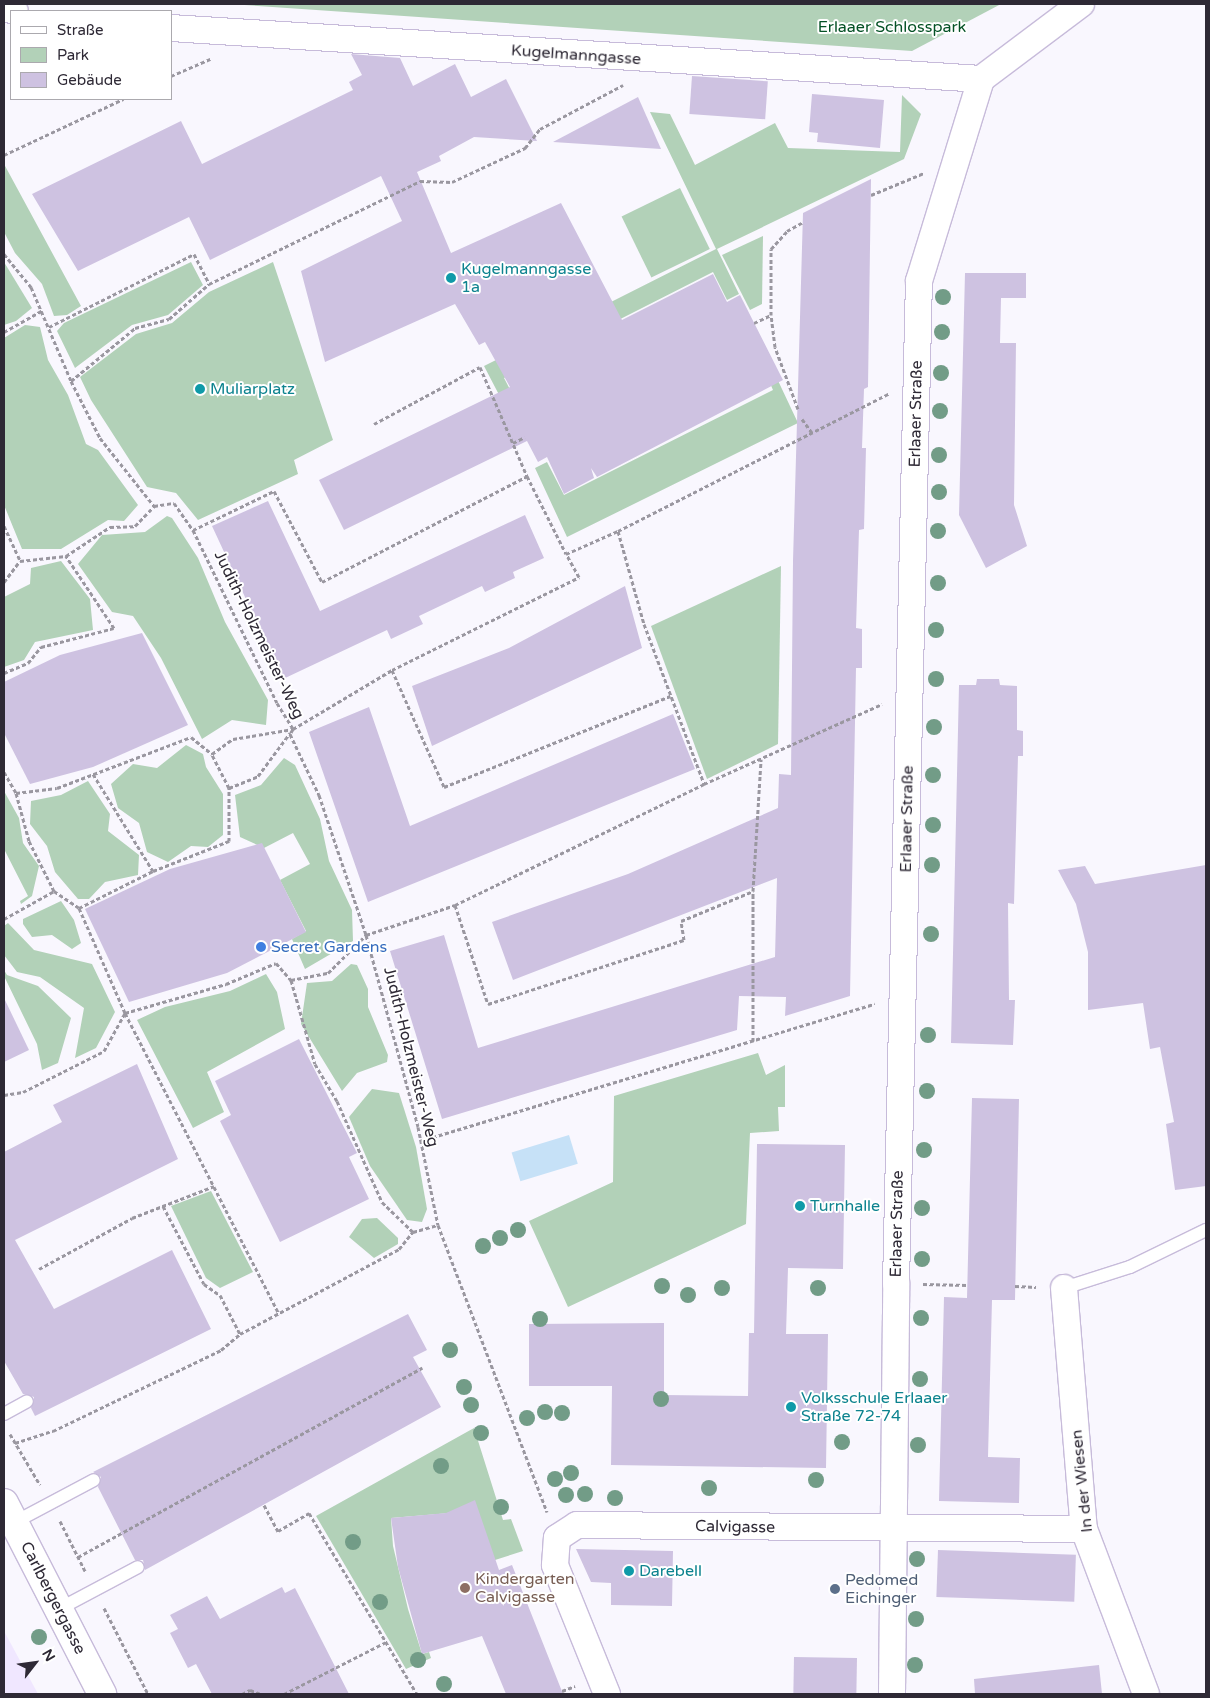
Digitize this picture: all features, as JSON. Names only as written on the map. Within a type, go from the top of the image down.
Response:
[{"type":"street","points":[[981,79],[1081,4]]},
{"type":"street","name":"Kugelmanngasse","points":[[172,28],[642,60],[981,79]]},
{"type":"street","name":"Erlaaer Straße","points":[[892,1694],[896,1284],[919,282],[981,79]]},
{"type":"street","name":"In der Wiesen","points":[[1064,1288],[1084,1529],[1146,1694]]},
{"type":"street","name":"Carlbergergasse","points":[[9,1513],[102,1694]]},
{"type":"street","name":"Calvigasse","points":[[557,1538],[577,1525],[893,1530],[1084,1529]]},
{"type":"street","points":[[557,1538],[555,1565],[607,1694]]},
{"type":"lane","points":[[1064,1288],[1130,1266],[1206,1230]]},
{"type":"lane","points":[[4,1414],[27,1401]]},
{"type":"lane","points":[[9,1513],[51,1505],[94,1480]]},
{"type":"lane","points":[[59,1610],[138,1566]]},
{"type":"path","points":[[71,381],[135,328],[169,318],[209,284],[420,181],[452,182],[525,148],[540,129],[633,80],[642,60]]},
{"type":"path","points":[[4,155],[121,100]]},
{"type":"path","points":[[871,195],[956,159]]},
{"type":"path","points":[[798,409],[775,346],[771,315],[771,249],[787,231],[803,222]]},
{"type":"path","points":[[4,254],[31,287],[43,310],[71,381],[100,438],[154,506],[135,526],[110,527],[66,556],[20,561],[4,582]]},
{"type":"path","points":[[49,327],[194,254],[209,284]]},
{"type":"path","points":[[4,332],[43,310]]},
{"type":"path","points":[[754,323],[771,315]]},
{"type":"path","points":[[212,754],[233,739],[293,729],[392,670],[579,577],[527,476],[480,368],[374,424]]},
{"type":"path","points":[[566,554],[618,531],[917,379]]},
{"type":"path","points":[[802,419],[812,433]]},
{"type":"path","points":[[513,443],[525,437]]},
{"type":"path","points":[[193,530],[274,491],[322,582],[527,476]]},
{"type":"path","name":"Judith-Holzmeister-Weg","points":[[154,506],[174,502],[193,530],[277,703],[293,729],[290,734],[319,794],[366,935],[420,1141],[438,1225],[557,1538]]},
{"type":"path","points":[[4,526],[20,561]]},
{"type":"path","points":[[618,531],[644,624],[704,784]]},
{"type":"path","points":[[4,673],[28,663],[41,648],[114,628],[66,556]]},
{"type":"path","points":[[392,670],[444,787],[670,696]]},
{"type":"path","points":[[291,980],[328,973],[366,935],[455,905],[704,784],[910,692]]},
{"type":"path","points":[[229,788],[258,776],[293,729]]},
{"type":"path","points":[[16,793],[57,788],[190,736],[212,754],[229,788],[229,841],[153,871],[79,908]]},
{"type":"path","points":[[753,1041],[753,891],[761,759]]},
{"type":"path","points":[[4,772],[16,793],[29,841],[54,891],[79,908],[125,1013],[279,1314]]},
{"type":"path","points":[[94,774],[153,871]]},
{"type":"path","points":[[4,919],[54,891]]},
{"type":"path","points":[[455,905],[488,1004],[684,940],[680,922],[753,891]]},
{"type":"path","points":[[4,1095],[23,1092],[104,1051],[125,1013],[226,984],[276,963],[291,980],[315,1064],[338,1101],[382,1202],[412,1232]]},
{"type":"path","points":[[420,1141],[902,996]]},
{"type":"path","points":[[39,1268],[132,1218],[214,1186]]},
{"type":"path","points":[[163,1206],[204,1284],[220,1295],[240,1334]]},
{"type":"path","points":[[15,1443],[53,1432],[221,1350],[240,1334],[399,1249],[412,1232],[438,1225]]},
{"type":"path","points":[[896,1284],[967,1285]]},
{"type":"path","points":[[78,1557],[422,1368]]},
{"type":"path","points":[[8,1430],[51,1505],[148,1694]]},
{"type":"path","points":[[264,1505],[278,1531],[309,1513],[417,1694]]},
{"type":"path","points":[[284,1694],[386,1642]]},
{"type":"path","points":[[242,1694],[250,1690],[261,1694]]},
{"type":"shaded area","points":[[4,1631],[38,1694],[4,1694]]},
{"type":"green space","name":"Erlaaer Schlosspark","points":[[229,4],[1001,4],[912,51]]},
{"type":"green space","points":[[902,95],[921,114],[904,159],[717,249],[739,294],[727,300],[713,272],[504,378],[519,407],[508,412],[484,366],[716,249],[650,112],[670,114],[695,165],[775,123],[788,148],[900,152]]},
{"type":"green space","points":[[4,164],[81,306],[67,315],[54,316],[42,284],[15,253],[4,232]]},
{"type":"green space","points":[[680,188],[710,249],[651,278],[622,216]]},
{"type":"green space","points":[[763,236],[762,304],[750,310],[722,255]]},
{"type":"green space","points":[[4,262],[32,308],[16,321],[4,325]]},
{"type":"green space","points":[[191,262],[203,285],[168,315],[132,325],[75,368],[57,331],[64,323]]},
{"type":"green space","name":"Muliarplatz","points":[[273,262],[333,440],[294,460],[298,474],[198,520],[176,493],[147,487],[91,400],[80,377],[136,334],[172,323],[209,292]]},
{"type":"green space","points":[[25,325],[40,327],[48,360],[68,395],[86,444],[98,450],[138,505],[124,521],[108,520],[61,549],[22,549],[4,505],[4,338]]},
{"type":"green space","points":[[773,370],[798,423],[567,537],[535,468],[547,462],[564,495],[773,390],[766,374]]},
{"type":"green space","points":[[167,516],[172,518],[198,558],[225,622],[268,700],[266,725],[232,720],[202,739],[161,658],[133,616],[112,612],[78,564],[102,535],[145,532]]},
{"type":"green space","points":[[61,561],[90,599],[93,630],[35,642],[24,660],[4,667],[4,597],[30,584],[31,568]]},
{"type":"green space","points":[[781,566],[778,744],[707,779],[651,626]]},
{"type":"green space","points":[[186,745],[203,754],[206,767],[223,794],[223,835],[208,847],[191,846],[168,862],[147,852],[139,823],[118,808],[111,784],[133,764],[157,768]]},
{"type":"green space","points":[[284,758],[295,765],[320,819],[329,861],[352,910],[353,941],[305,969],[292,939],[306,931],[280,880],[310,864],[293,833],[264,848],[240,837],[235,795],[261,785]]},
{"type":"green space","points":[[88,781],[110,814],[108,831],[139,855],[138,875],[105,882],[89,899],[78,899],[55,872],[47,846],[30,824],[31,801],[61,795]]},
{"type":"green space","points":[[4,791],[19,818],[23,843],[39,866],[32,896],[21,904],[20,901],[28,896],[4,849]]},
{"type":"green space","points":[[61,901],[74,920],[81,943],[72,949],[52,935],[32,937],[23,924],[23,919]]},
{"type":"green space","points":[[8,923],[34,950],[92,964],[115,1012],[96,1048],[75,1058],[84,1008],[40,977],[17,972],[4,955],[4,926]]},
{"type":"green space","points":[[351,964],[357,965],[368,989],[368,1007],[388,1055],[387,1062],[357,1073],[342,1091],[301,1024],[307,983],[332,981]]},
{"type":"green space","points":[[4,970],[7,975],[38,986],[71,1018],[58,1063],[42,1070],[37,1044],[4,976]]},
{"type":"green space","points":[[266,974],[277,992],[285,1029],[207,1072],[224,1112],[193,1128],[137,1020],[165,1007],[230,991]]},
{"type":"green space","points":[[758,1053],[766,1075],[785,1065],[785,1107],[778,1107],[779,1131],[750,1133],[746,1224],[568,1307],[529,1221],[613,1182],[614,1096]]},
{"type":"green space","points":[[372,1089],[399,1093],[416,1147],[427,1209],[422,1222],[407,1220],[370,1166],[349,1117]]},
{"type":"green space","points":[[211,1191],[253,1272],[220,1288],[206,1278],[171,1206]]},
{"type":"green space","points":[[377,1218],[398,1238],[398,1244],[374,1258],[349,1237],[362,1219]]},
{"type":"green space","points":[[474,1428],[503,1520],[511,1519],[523,1551],[495,1560],[462,1512],[391,1518],[393,1546],[408,1609],[422,1654],[429,1652],[431,1658],[406,1669],[316,1516]]},
{"type":"water","points":[[569,1135],[578,1164],[520,1181],[512,1153]]},
{"type":"building","points":[[351,54],[400,58],[413,86],[455,64],[471,97],[506,79],[537,141],[474,137],[439,156],[441,161],[417,172],[451,253],[561,203],[622,320],[713,274],[727,302],[740,295],[783,380],[597,477],[591,468],[594,478],[564,494],[547,457],[538,462],[527,441],[344,530],[319,480],[510,387],[485,342],[479,345],[455,304],[325,362],[301,271],[402,221],[381,176],[210,260],[189,217],[78,271],[32,194],[181,121],[202,164],[353,90],[349,82],[362,75]]},
{"type":"building","points":[[692,76],[768,81],[765,119],[689,114]]},
{"type":"building","points":[[812,94],[884,100],[880,148],[817,142],[818,133],[809,132]]},
{"type":"building","points":[[638,97],[661,149],[553,142]]},
{"type":"building","points":[[871,179],[868,387],[864,389],[862,448],[866,448],[864,529],[859,530],[856,628],[862,629],[862,668],[856,668],[850,996],[785,1016],[786,997],[739,996],[737,1030],[442,1119],[390,951],[444,935],[478,1048],[775,957],[777,878],[513,980],[492,922],[628,874],[778,808],[779,774],[791,775],[793,561],[803,213]]},
{"type":"building","points":[[965,273],[1026,273],[1026,298],[1001,298],[1000,343],[1016,343],[1014,505],[1027,546],[986,568],[959,515]]},
{"type":"building","points":[[268,501],[320,611],[525,515],[544,558],[513,572],[515,578],[485,592],[482,586],[419,616],[423,624],[391,639],[387,630],[283,679],[212,526]]},
{"type":"building","points":[[625,586],[642,648],[432,746],[412,686],[509,648]]},
{"type":"building","points":[[142,633],[188,725],[93,767],[30,784],[4,733],[4,682],[60,655]]},
{"type":"building","points":[[977,679],[999,679],[1000,685],[1017,686],[1017,730],[1023,731],[1023,756],[1018,756],[1014,904],[1008,903],[1009,1000],[1015,1000],[1013,1045],[951,1043],[959,685],[976,685]]},
{"type":"building","points":[[369,707],[410,826],[673,714],[695,769],[368,902],[309,732]]},
{"type":"building","points":[[262,843],[306,932],[227,973],[129,1002],[85,909],[170,869]]},
{"type":"building","points":[[1206,865],[1206,1186],[1175,1190],[1166,1124],[1174,1122],[1160,1047],[1150,1049],[1143,1003],[1088,1010],[1088,952],[1076,904],[1058,870],[1085,866],[1095,884]]},
{"type":"building","points":[[4,998],[29,1050],[4,1062]]},
{"type":"building","points":[[299,1039],[357,1153],[349,1157],[369,1199],[280,1242],[220,1121],[231,1115],[215,1081]]},
{"type":"building","points":[[137,1064],[178,1159],[15,1240],[54,1309],[172,1250],[211,1329],[35,1416],[31,1408],[34,1397],[23,1394],[4,1361],[4,1152],[62,1122],[53,1105]]},
{"type":"building","points":[[972,1098],[1019,1099],[1015,1300],[992,1300],[988,1457],[1020,1458],[1019,1503],[939,1501],[944,1297],[967,1298]]},
{"type":"building","points":[[757,1144],[845,1145],[843,1269],[788,1268],[786,1334],[828,1334],[826,1468],[611,1465],[612,1386],[529,1386],[529,1324],[664,1323],[664,1395],[748,1396],[749,1333],[754,1333]]},
{"type":"building","points":[[408,1314],[427,1350],[413,1357],[441,1407],[145,1570],[143,1560],[135,1560],[98,1487],[101,1477],[93,1472]]},
{"type":"building","points":[[475,1500],[499,1570],[512,1565],[563,1694],[506,1694],[482,1636],[422,1654],[398,1567],[391,1518],[446,1513]]},
{"type":"building","name":"Darebell","points":[[576,1549],[673,1551],[672,1606],[611,1605],[611,1583],[591,1582]]},
{"type":"building","points":[[938,1550],[1076,1555],[1074,1602],[936,1597]]},
{"type":"building","points":[[282,1587],[285,1593],[295,1588],[349,1694],[212,1694],[196,1664],[188,1668],[170,1633],[178,1629],[170,1615],[207,1596],[220,1619]]},
{"type":"building","points":[[794,1657],[857,1658],[856,1694],[793,1694]]},
{"type":"building","points":[[1099,1665],[1102,1694],[975,1694],[974,1679]]},
{"type":"place","name":"Kugelmanngasse 1a","points":[[451,278]]},
{"type":"place","name":"Muliarplatz","points":[[200,389]]},
{"type":"place","name":"Secret Gardens","points":[[261,947]]},
{"type":"place","name":"Turnhalle","points":[[800,1206]]},
{"type":"place","name":"Volksschule Erlaaer Straße 72-74","points":[[791,1407]]},
{"type":"place","name":"Darebell","points":[[629,1571]]},
{"type":"place","name":"Kindergarten Calvigasse","points":[[465,1588]]},
{"type":"place","name":"Pedomed Eichinger","points":[[835,1589]]}]
